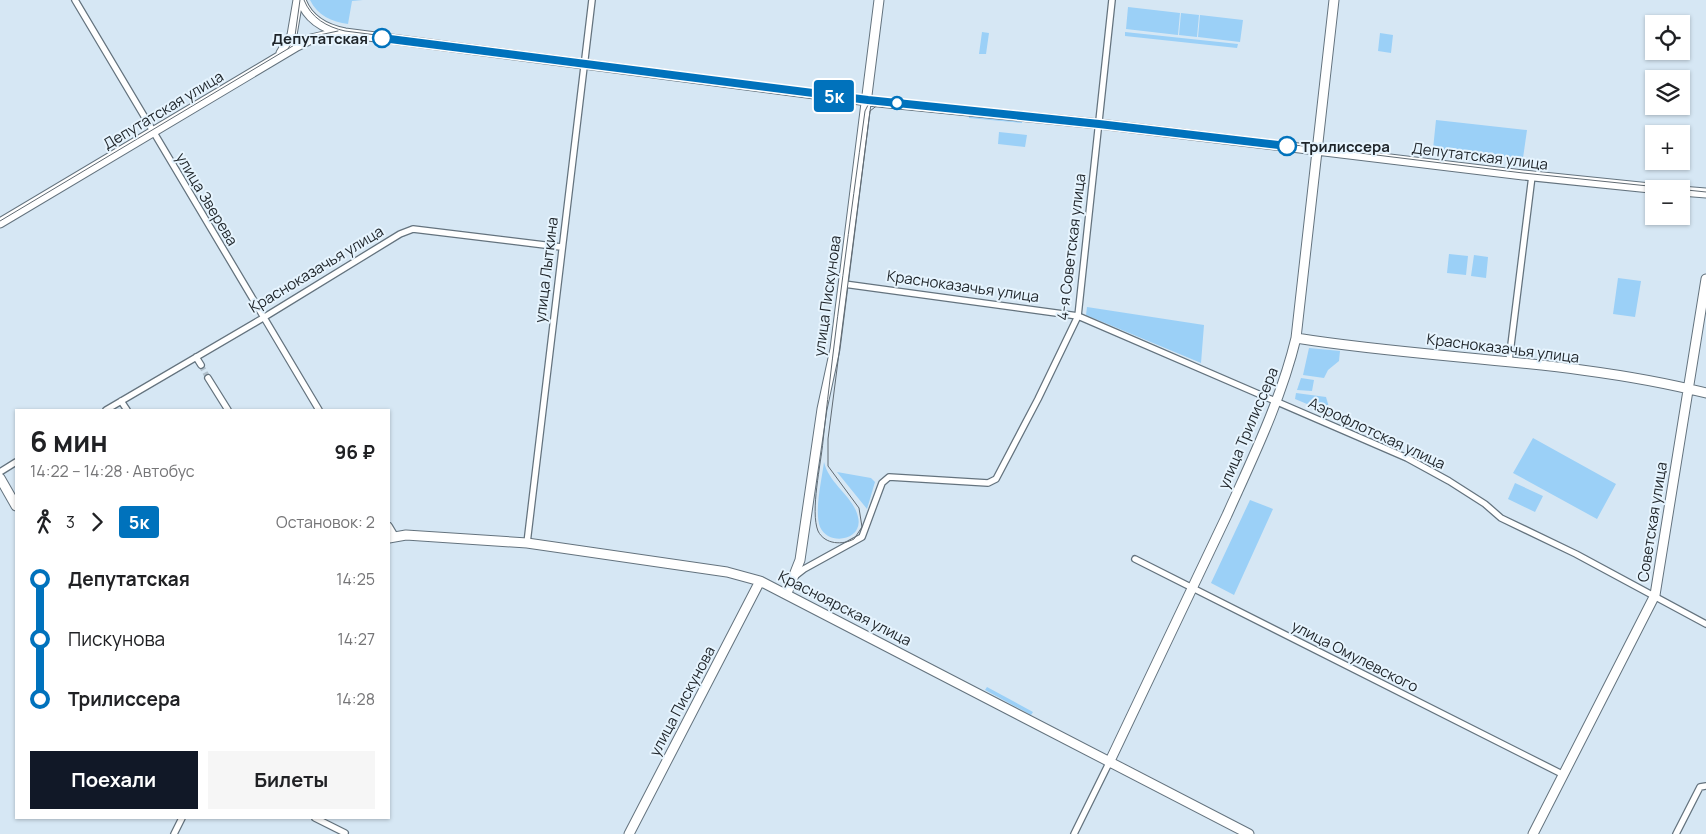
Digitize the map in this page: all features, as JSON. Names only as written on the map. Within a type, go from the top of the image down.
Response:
[{"type":"street","name":"улица Зверева","points":[[76,0],[318,409]]},
{"type":"street","name":"Депутатская улица","points":[[300,0],[304,8],[318,22],[334,31],[345,33],[868,100],[1099,124],[1532,176],[1645,187]]},
{"type":"street","points":[[270,62],[289,43],[300,0]]},
{"type":"street","name":"улица Лыткина","points":[[527,543],[592,0]]},
{"type":"street","name":"улица Пискунова","points":[[787,593],[796,576],[803,545],[822,409],[835,349],[868,100],[879,0]]},
{"type":"street","name":"4-я Советская улица","points":[[796,576],[804,569],[862,537],[882,483],[889,477],[988,483],[996,480],[1078,316],[1112,0]]},
{"type":"street","name":"улица Трилиссера","points":[[1074,834],[1192,589],[1277,401],[1296,338],[1334,0]]},
{"type":"street","name":"Депутатская улица","points":[[0,223],[311,39],[345,33]]},
{"type":"street","points":[[1508,361],[1532,176]]},
{"type":"street","points":[[1690,192],[1706,194]]},
{"type":"street","name":"Красноказачья улица","points":[[108,409],[263,318],[392,239],[413,229],[561,247]]},
{"type":"street","name":"Советская улица","points":[[1533,834],[1654,595],[1706,278]]},
{"type":"street","name":"Красноказачья улица","points":[[844,284],[1078,316]]},
{"type":"street","name":"Аэрофлотская улица","points":[[1078,316],[1277,401],[1430,470],[1485,504],[1501,518],[1576,554],[1706,624]]},
{"type":"street","name":"Красноказачья улица","points":[[1296,338],[1344,345],[1508,361],[1640,379],[1706,394]]},
{"type":"street","points":[[196,357],[201,365]]},
{"type":"street","points":[[208,378],[227,409]]},
{"type":"street","points":[[121,401],[126,409]]},
{"type":"street","points":[[0,472],[15,463]]},
{"type":"street","points":[[0,478],[15,504]]},
{"type":"street","name":"Красноярская улица","points":[[392,537],[527,543],[727,572],[760,581],[787,593],[1249,834]]},
{"type":"street","name":"улица Омулевского","points":[[1135,559],[1564,775]]},
{"type":"street","name":"улица Пискунова","points":[[629,834],[760,581]]},
{"type":"street","points":[[1676,834],[1700,787],[1706,786]]},
{"type":"street","points":[[174,834],[182,819]]},
{"type":"street","points":[[317,819],[345,833]]},
{"type":"shaded area","points":[[310,0],[363,0],[352,1],[348,24],[336,22],[321,14]]},
{"type":"shaded area","points":[[1128,7],[1180,13],[1178,35],[1126,29]]},
{"type":"shaded area","points":[[1181,13],[1199,15],[1197,37],[1179,35]]},
{"type":"shaded area","points":[[1200,15],[1243,20],[1240,42],[1198,37]]},
{"type":"shaded area","points":[[982,32],[989,33],[986,54],[979,54]]},
{"type":"shaded area","points":[[1125,32],[1238,44],[1237,48],[1125,36]]},
{"type":"shaded area","points":[[1380,33],[1393,35],[1391,53],[1378,51]]},
{"type":"shaded area","points":[[969,116],[1022,121],[1022,123],[969,118]]},
{"type":"shaded area","points":[[1436,120],[1527,130],[1523,158],[1433,149]]},
{"type":"shaded area","points":[[999,132],[1027,135],[1025,147],[998,144]]},
{"type":"shaded area","points":[[1449,254],[1468,256],[1466,275],[1447,273]]},
{"type":"shaded area","points":[[1474,255],[1488,257],[1486,278],[1471,276]]},
{"type":"shaded area","points":[[1618,278],[1641,281],[1635,317],[1613,314]]},
{"type":"shaded area","points":[[1087,307],[1204,325],[1201,363],[1086,315]]},
{"type":"shaded area","points":[[1309,348],[1340,351],[1339,361],[1328,370],[1324,378],[1303,375]]},
{"type":"shaded area","points":[[1301,378],[1314,380],[1312,391],[1297,390]]},
{"type":"shaded area","points":[[1296,393],[1326,397],[1331,414],[1295,399]]},
{"type":"shaded area","points":[[1533,438],[1616,484],[1597,519],[1513,473]]},
{"type":"shaded area","points":[[824,462],[831,477],[852,503],[858,517],[856,531],[851,536],[845,538],[838,539],[824,533],[818,521],[818,504]]},
{"type":"shaded area","points":[[837,472],[871,478],[875,482],[867,509]]},
{"type":"shaded area","points":[[1515,483],[1543,496],[1535,512],[1508,499]]},
{"type":"shaded area","points":[[1250,500],[1273,509],[1234,595],[1211,583]]},
{"type":"shaded area","points":[[987,687],[1033,712],[1031,715],[985,690]]},
{"type":"tunnel","points":[[201,365],[208,378]]},
{"type":"tram line","points":[[288,49],[295,36],[300,0]]},
{"type":"tram line","points":[[304,0],[311,12],[320,21],[345,31],[878,99],[1099,121],[1523,173],[1706,192]]},
{"type":"tram line","points":[[0,221],[296,44],[310,37],[338,31]]},
{"type":"tram line","points":[[878,99],[869,103],[865,111],[817,487],[815,512],[818,531],[825,539],[840,543],[854,539],[862,527],[859,508],[828,466],[828,439],[870,111],[879,104]]},
{"type":"bus line","name":"5к","points":[[382,38],[868,100],[1287,146]]},
{"type":"place","name":"Депутатская","points":[[382,38]]},
{"type":"place","name":"Трилиссера","points":[[1287,146]]}]
